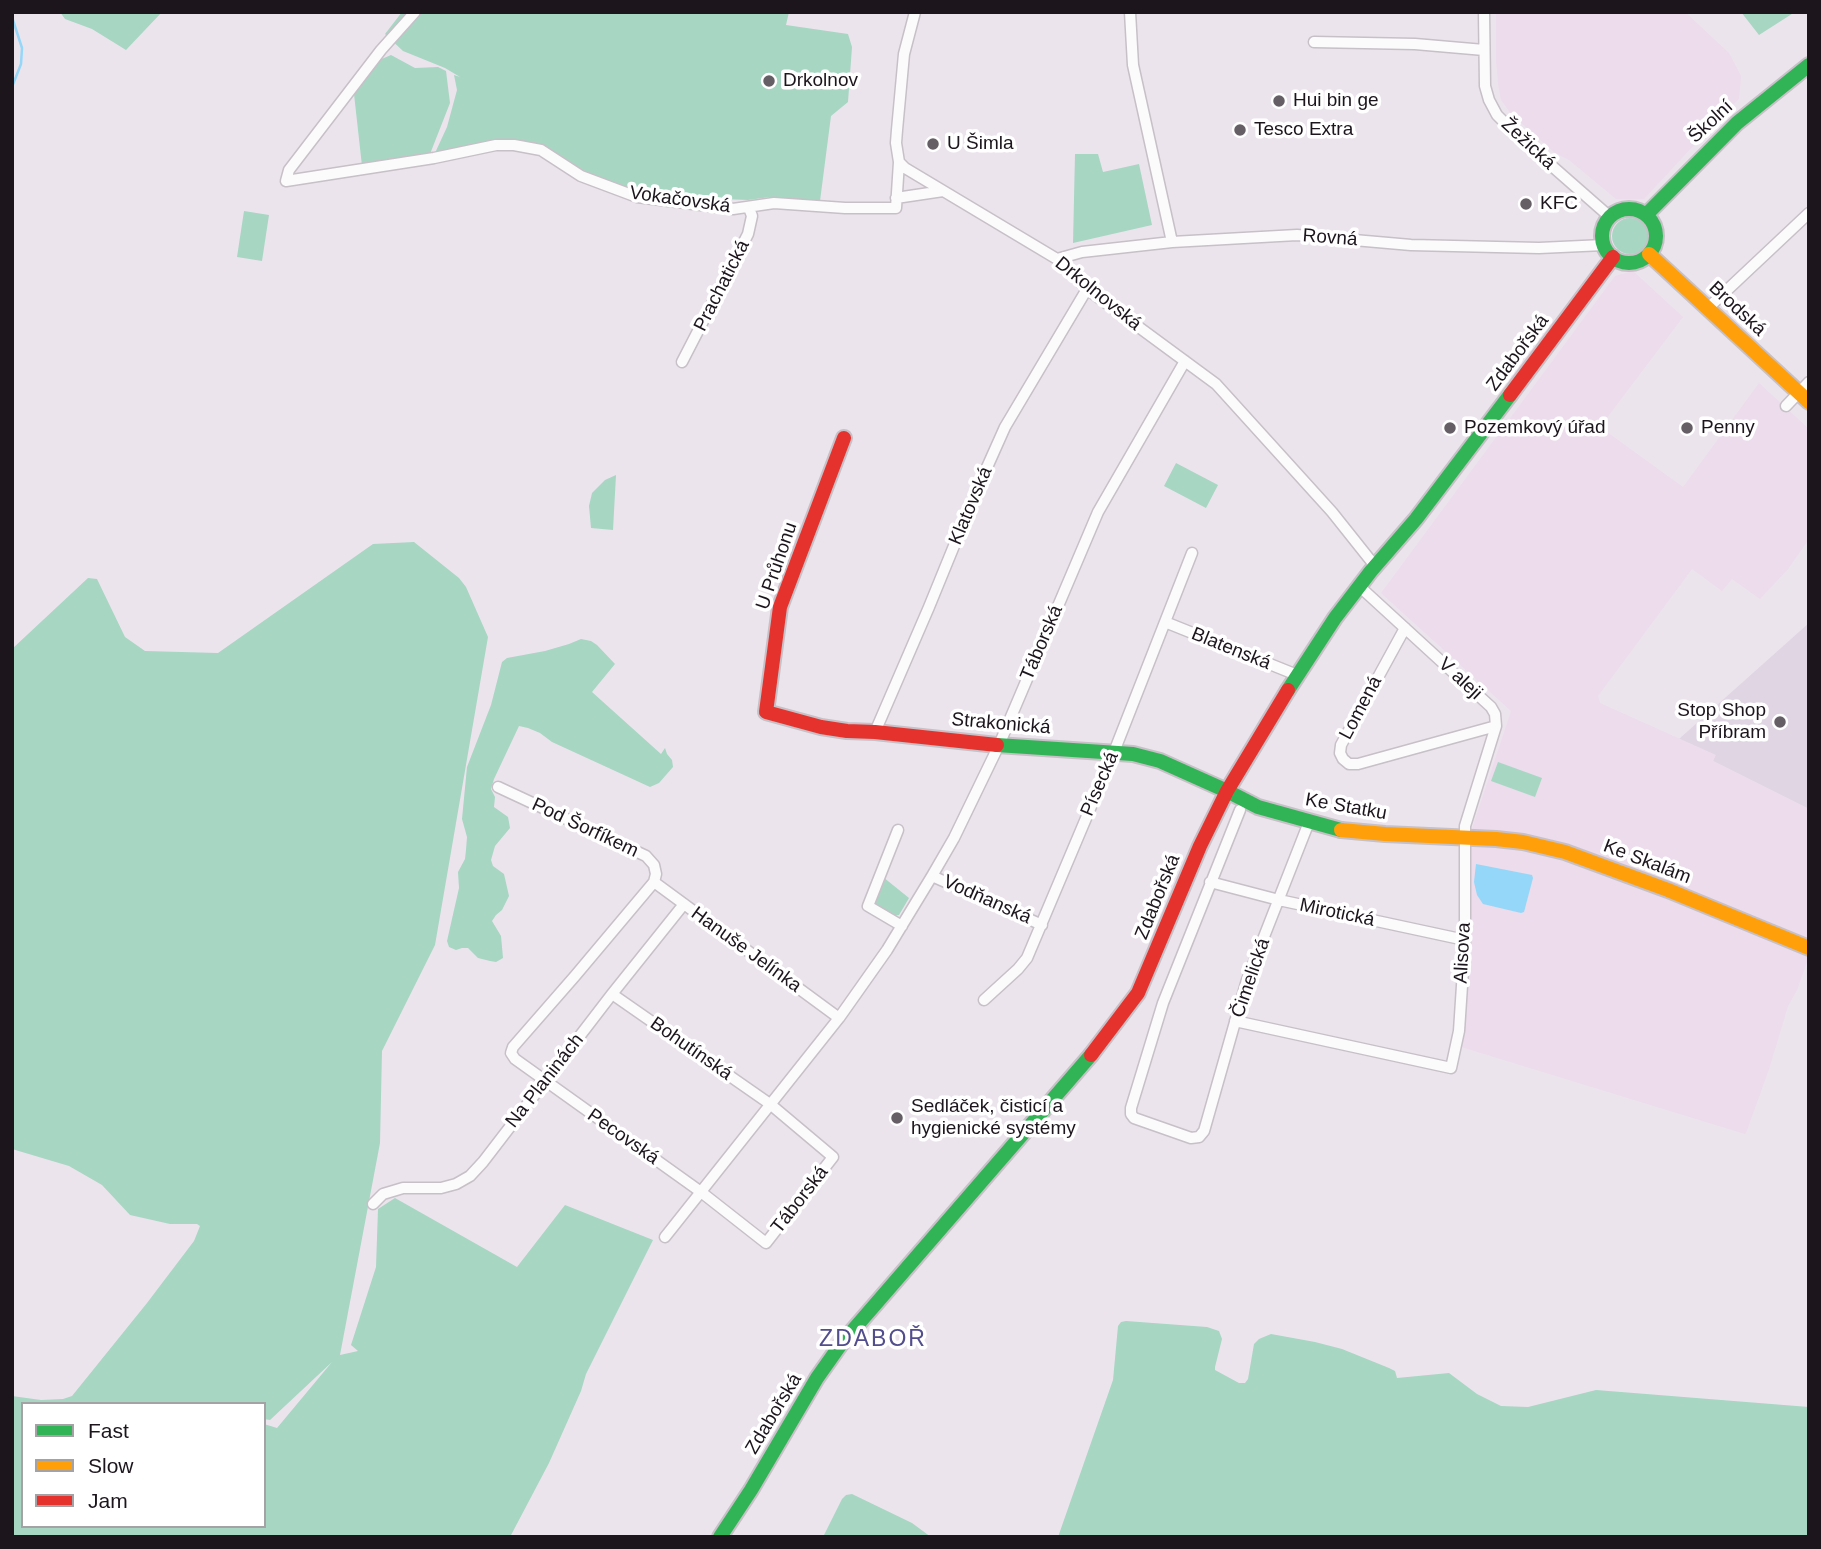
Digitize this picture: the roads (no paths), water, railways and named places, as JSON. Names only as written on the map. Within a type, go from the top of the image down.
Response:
[{"type":"street","name":"Vokačovská","points":[[415,12],[381,50],[314,137],[289,170],[286,181],[434,158],[496,145],[514,145],[541,149],[581,176],[637,197],[733,209],[774,203],[845,208],[896,203],[943,191]]},
{"type":"street","points":[[896,203],[899,162],[897,122],[904,54],[915,12]]},
{"type":"street","points":[[1130,12],[1133,65],[1172,243]]},
{"type":"street","name":"Žežická","points":[[1484,12],[1485,86],[1497,115],[1610,217]]},
{"type":"street","points":[[1314,42],[1415,44],[1484,50]]},
{"type":"street","name":"Školní","points":[[1646,215],[1737,123],[1809,65]]},
{"type":"street","name":"Drkolnovská","points":[[899,162],[1057,260],[1087,289],[1216,384],[1332,512],[1376,566]]},
{"type":"street","name":"Prachatická","points":[[682,362],[748,234],[752,216],[749,208]]},
{"type":"street","points":[[1625,210],[1646,215],[1654,225],[1656,237],[1653,249],[1645,258],[1633,263],[1621,262],[1613,257],[1604,245],[1604,228],[1610,217],[1625,210]]},
{"type":"street","points":[[1708,308],[1809,213]]},
{"type":"street","name":"Rovná","points":[[1057,260],[1082,252],[1243,237],[1297,235],[1411,245],[1539,248],[1604,245]]},
{"type":"street","name":"Brodská","points":[[1649,254],[1805,392],[1786,406]]},
{"type":"street","name":"Zdabořská","points":[[720,1537],[817,1378],[841,1345],[1105,1038],[1138,993],[1200,846],[1227,791],[1297,675],[1359,586],[1454,470],[1613,257]]},
{"type":"street","name":"Klatovská","points":[[875,732],[1005,427],[1087,289]]},
{"type":"street","name":"Táborská","points":[[665,1237],[839,1018],[887,950],[932,876],[954,838],[999,744],[1098,512],[1185,361]]},
{"type":"street","name":"U Průhonu","points":[[766,712],[780,607],[844,438]]},
{"type":"street","name":"Písecká","points":[[984,1000],[1027,958],[1114,752],[1192,553]]},
{"type":"street","name":"V aleji","points":[[1359,586],[1491,707],[1496,726]]},
{"type":"street","name":"Blatenská","points":[[1165,622],[1297,675]]},
{"type":"street","name":"Lomená","points":[[1405,628],[1341,744],[1340,753],[1343,759],[1349,764],[1358,764],[1496,726]]},
{"type":"street","name":"Strakonická","points":[[766,712],[847,731],[1133,754],[1160,761],[1227,791]]},
{"type":"street","points":[[1464,838],[1465,826],[1496,726]]},
{"type":"street","name":"Pod Šorfíkem","points":[[498,787],[646,856],[654,865],[654,882]]},
{"type":"street","name":"Ke Statku","points":[[1227,791],[1258,807],[1342,830],[1464,838]]},
{"type":"street","points":[[1210,882],[1240,810]]},
{"type":"street","name":"Čimelická","points":[[1210,882],[1163,1003],[1131,1108],[1134,1118],[1191,1138],[1199,1137],[1204,1131],[1247,980],[1309,822]]},
{"type":"street","points":[[898,830],[868,906],[902,926]]},
{"type":"street","name":"Alisova","points":[[1236,1021],[1451,1068],[1459,1031],[1465,940],[1464,838]]},
{"type":"street","name":"Ke Skalám","points":[[1464,838],[1523,842],[1565,852],[1668,890],[1809,948]]},
{"type":"street","name":"Vodňanská","points":[[932,876],[1042,925]]},
{"type":"street","name":"Hanuše Jelínka","points":[[654,882],[839,1018]]},
{"type":"street","name":"Pecovská","points":[[654,882],[513,1046],[511,1053],[544,1082],[701,1192]]},
{"type":"street","name":"Mirotická","points":[[1210,882],[1279,900],[1465,940]]},
{"type":"street","name":"Na Planinách","points":[[373,1204],[383,1194],[403,1188],[441,1188],[470,1176],[684,904]]},
{"type":"street","name":"Bohutínská","points":[[612,994],[770,1104]]},
{"type":"street","name":"Táborská","points":[[701,1192],[766,1243],[833,1157],[770,1104]]},
{"type":"water","points":[[1476,864],[1532,875],[1524,912],[1483,904],[1477,895],[1474,882]]},
{"type":"waterway","points":[[12,17],[22,48],[21,64],[12,87]]},
{"type":"place","name":"Drkolnov","points":[[769,81]]},
{"type":"place","name":"Hui bin ge","points":[[1279,101]]},
{"type":"place","name":"Tesco Extra","points":[[1240,130]]},
{"type":"place","name":"U Šimla","points":[[933,144]]},
{"type":"place","name":"KFC","points":[[1526,204]]},
{"type":"place","name":"Pozemkový úřad","points":[[1450,428]]},
{"type":"place","name":"Penny","points":[[1687,428]]},
{"type":"place","name":"Stop Shop Příbram","points":[[1780,722]]},
{"type":"place","name":"Sedláček, čisticí a hygienické systémy","points":[[897,1118]]},
{"type":"district","name":"ZDABOŘ","points":[[873,1340]]}]
